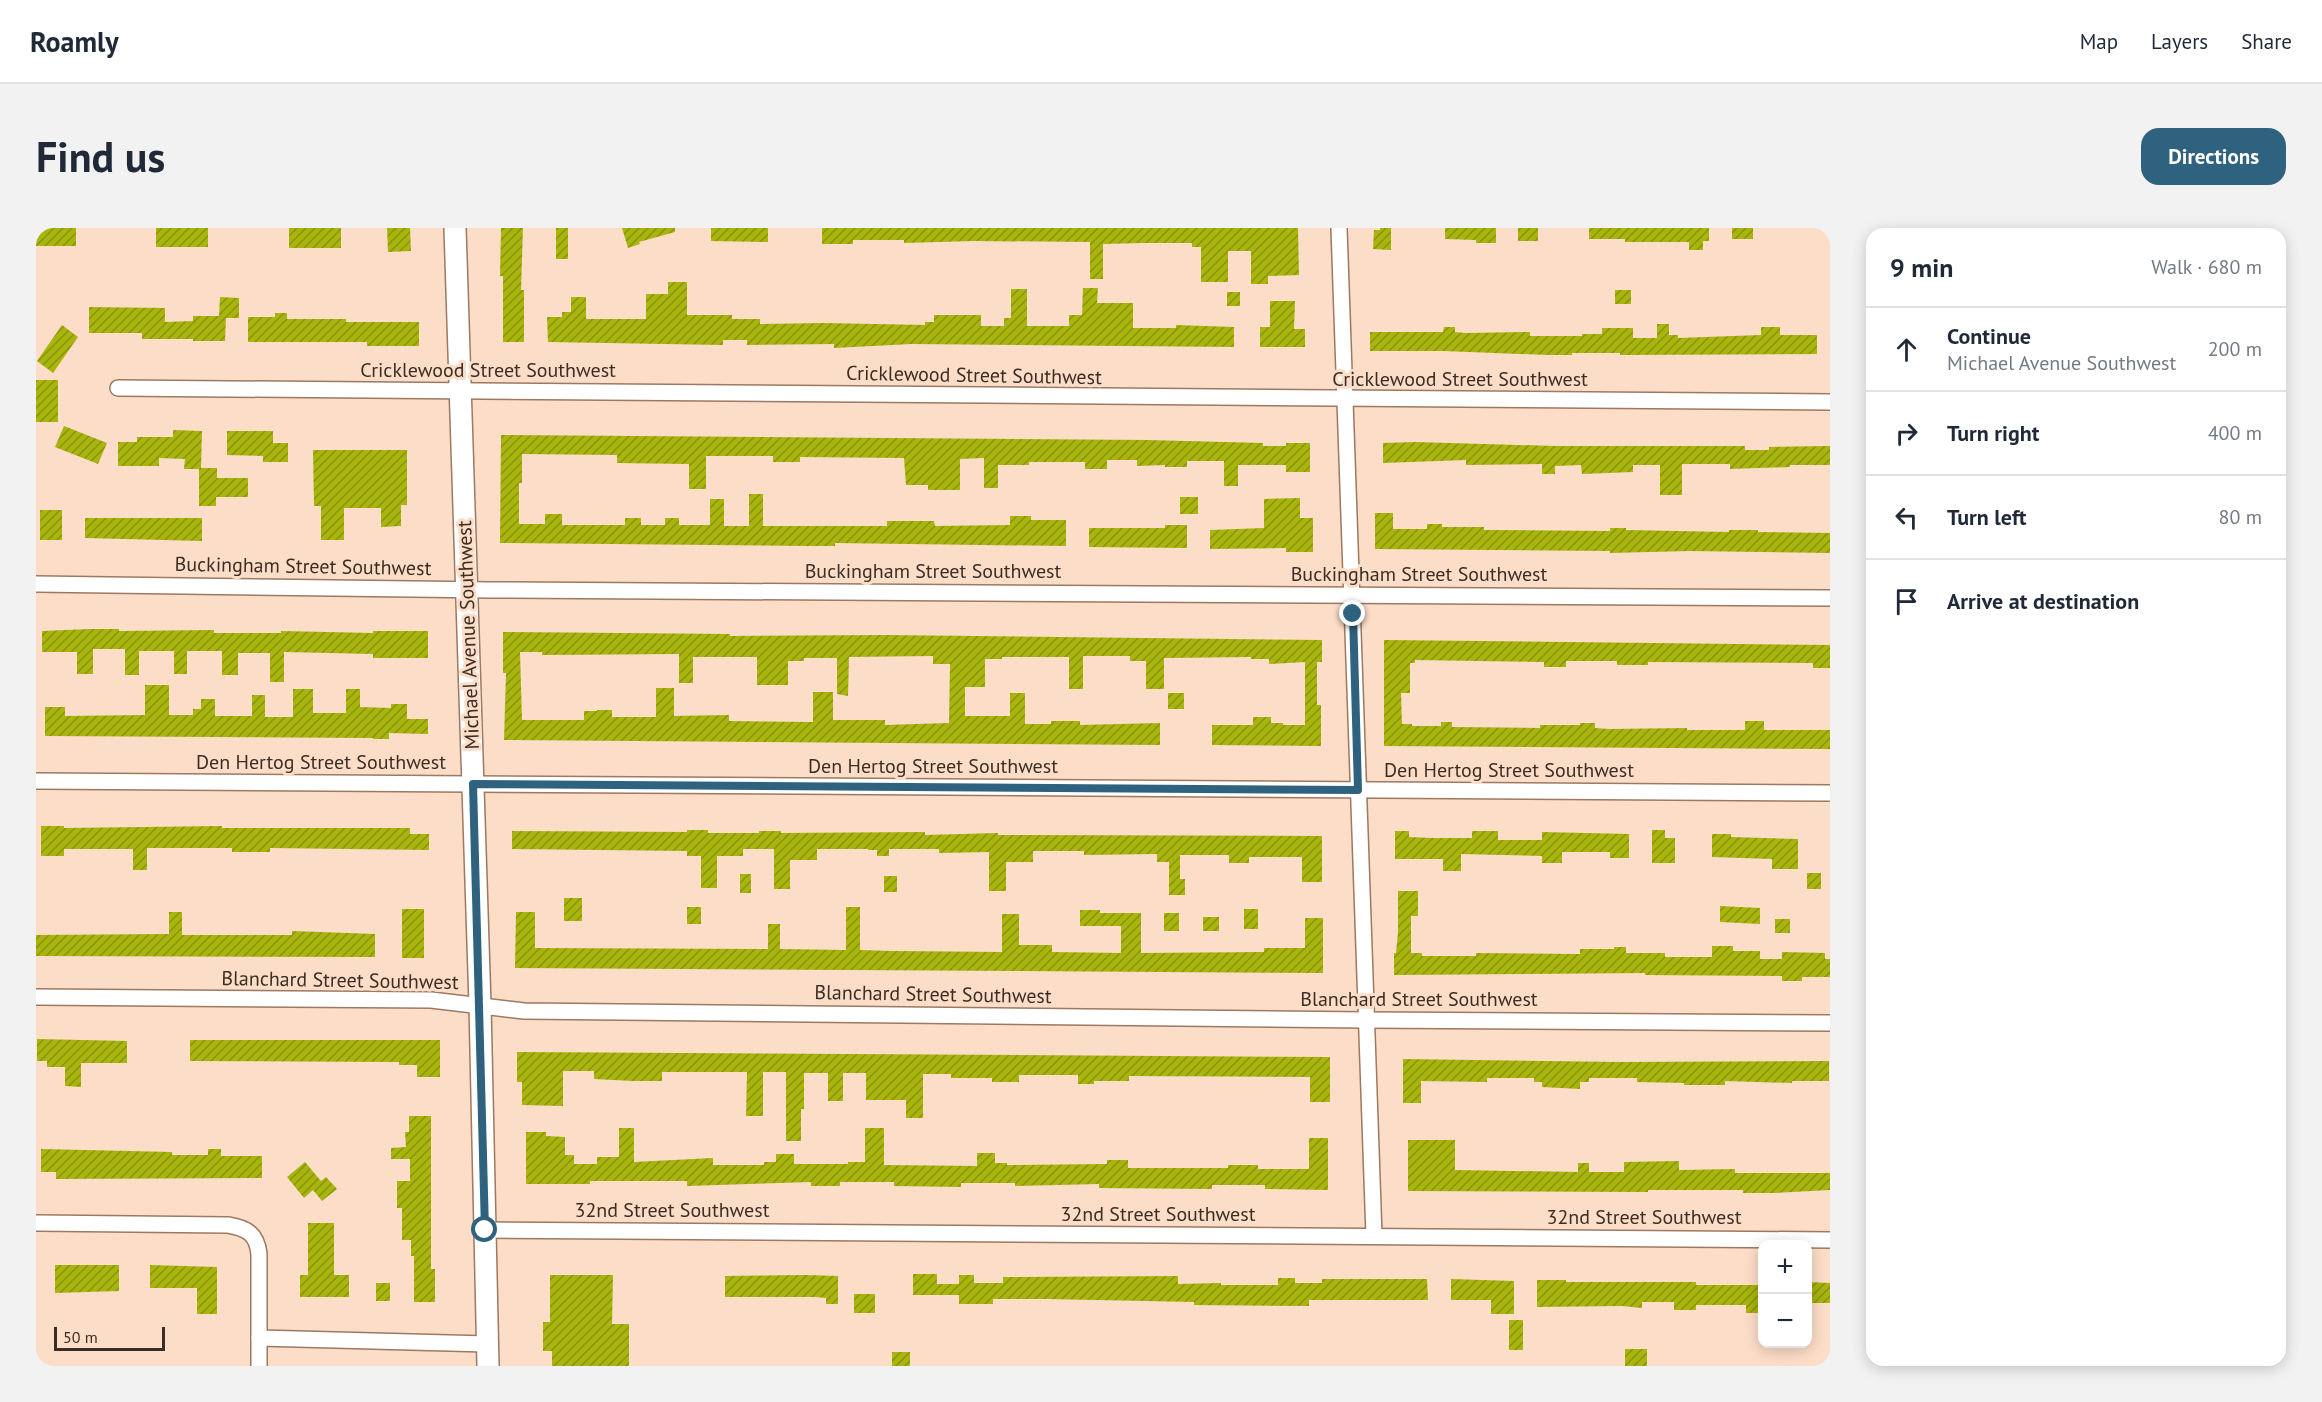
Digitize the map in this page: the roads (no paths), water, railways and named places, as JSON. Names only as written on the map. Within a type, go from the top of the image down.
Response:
[{"type":"street","name":"Michael Avenue Southwest","points":[[455,228],[468,589],[488,1366]]},
{"type":"street","points":[[1339,228],[1374,1236]]},
{"type":"street","name":"Cricklewood Street Southwest","points":[[118,388],[1345,400],[1830,402]]},
{"type":"street","name":"Buckingham Street Southwest","points":[[36,584],[1830,598]]},
{"type":"street","name":"Den Hertog Street Southwest","points":[[36,781],[1830,793]]},
{"type":"street","name":"Blanchard Street Southwest","points":[[36,997],[430,1000],[524,1011],[1830,1023]]},
{"type":"street","points":[[36,1223],[228,1225],[249,1231],[255,1236],[258,1244],[259,1366]]},
{"type":"street","name":"32nd Street Southwest","points":[[485,1230],[1830,1240]]},
{"type":"street","points":[[259,1338],[487,1344]]}]
